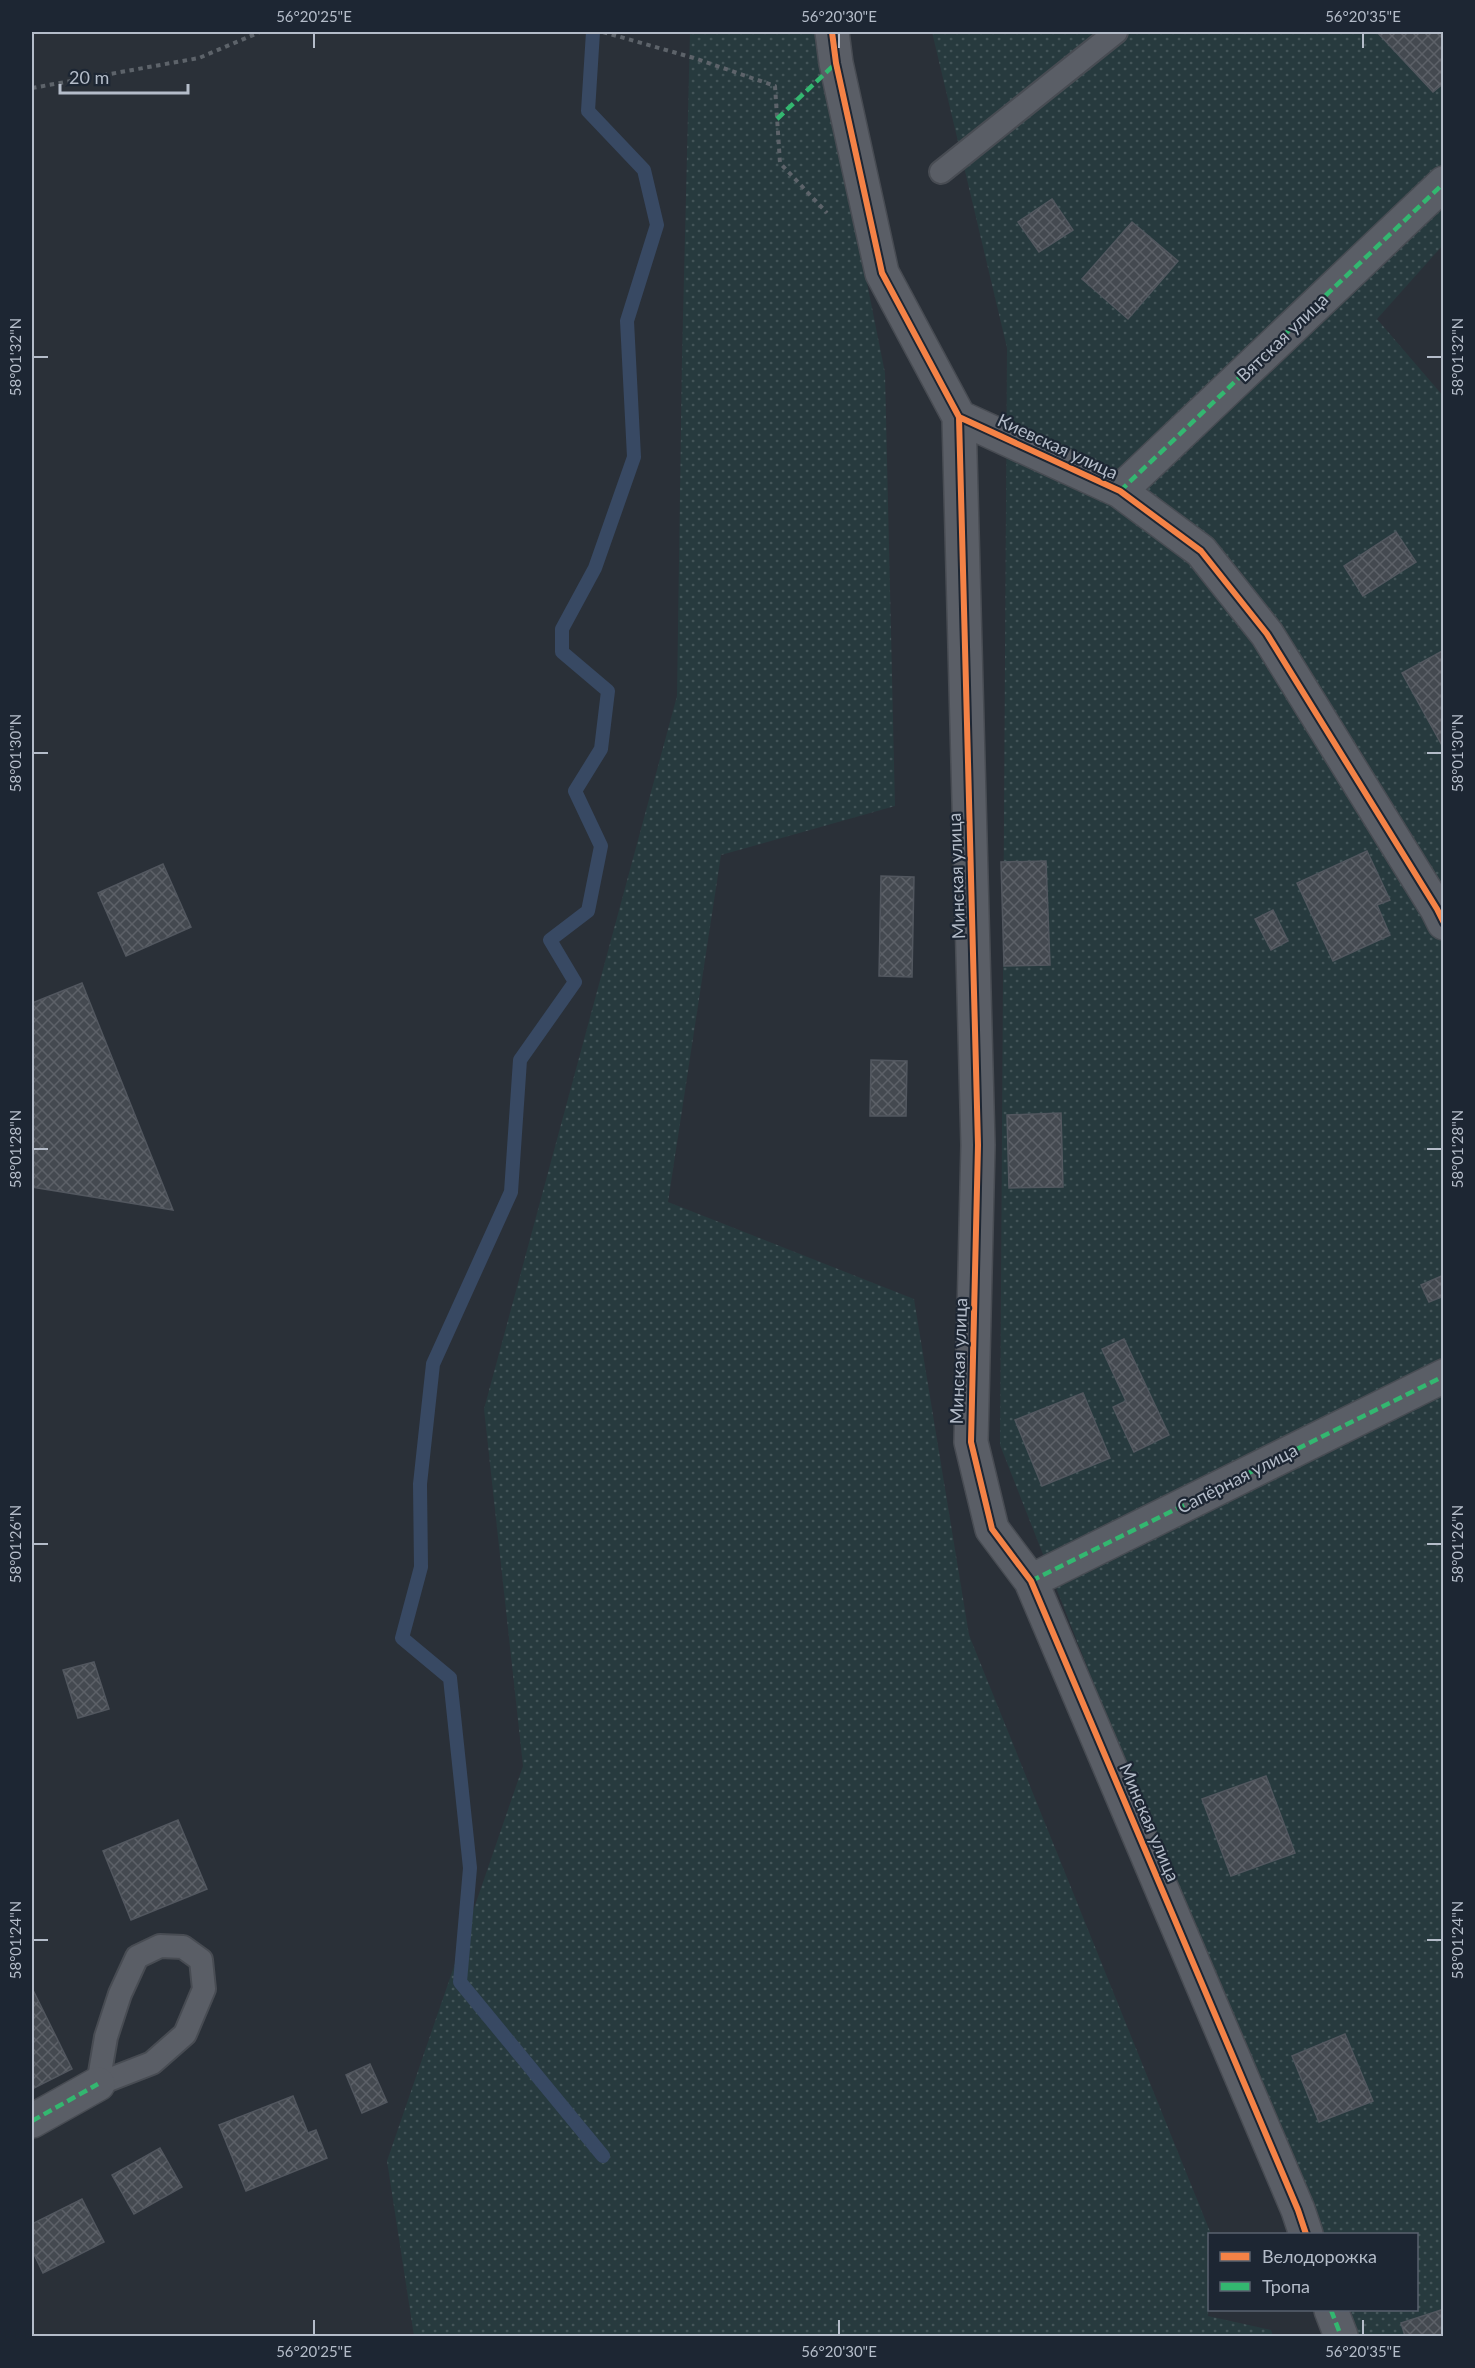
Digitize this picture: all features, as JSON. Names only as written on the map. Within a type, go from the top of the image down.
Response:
[{"type":"street","points":[[832,32],[836,63],[882,273],[959,417]]},
{"type":"street","name":"Вятская улица","points":[[1120,491],[1443,183]]},
{"type":"street","name":"Киевская улица","points":[[959,417],[1120,491],[1202,551],[1267,634],[1437,909],[1443,923]]},
{"type":"street","name":"Минская улица","points":[[959,417],[978,1145],[970,1442],[992,1529],[1031,1581],[1298,2210],[1305,2233]]},
{"type":"street","name":"Сапёрная улица","points":[[1031,1581],[1443,1376]]},
{"type":"street","points":[[32,2121],[98,2084]]},
{"type":"street","points":[[1331,2311],[1341,2337]]},
{"type":"lane","points":[[941,172],[1116,32]]},
{"type":"lane","points":[[160,1946],[183,1947],[201,1960],[204,1989],[184,2034],[152,2063],[98,2084],[106,2037],[120,1994],[137,1957],[160,1946]]},
{"type":"path","points":[[32,88],[199,58],[260,32]]},
{"type":"path","points":[[603,32],[694,58],[775,86],[780,163],[827,213]]},
{"type":"green space","points":[[690,32],[817,32],[885,373],[895,806],[721,855],[668,1202],[914,1299],[969,1635],[1211,2233],[1208,2233],[1208,2316],[1271,2330],[1273,2336],[414,2336],[387,2161],[523,1766],[484,1409],[677,696]]},
{"type":"green space","points":[[932,32],[1443,32],[1443,245],[1377,319],[1444,397],[1443,2336],[1350,2336],[1340,2311],[1418,2311],[1418,2233],[1310,2233],[1000,1445],[1007,348]]},
{"type":"building","points":[[1377,32],[1444,32],[1444,83],[1433,92]]},
{"type":"building","points":[[1052,199],[1073,230],[1039,252],[1018,222]]},
{"type":"building","points":[[1132,222],[1178,261],[1128,319],[1082,279]]},
{"type":"building","points":[[1396,532],[1416,562],[1363,596],[1344,566]]},
{"type":"building","points":[[1444,650],[1444,749],[1402,673]]},
{"type":"building","points":[[1367,851],[1390,900],[1377,905],[1390,935],[1333,961],[1297,883]]},
{"type":"building","points":[[1046,861],[1050,965],[1004,966],[1001,862]]},
{"type":"building","points":[[163,864],[191,927],[126,956],[98,893]]},
{"type":"building","points":[[881,876],[914,877],[912,977],[879,976]]},
{"type":"building","points":[[1273,910],[1288,941],[1271,950],[1255,919]]},
{"type":"building","points":[[82,983],[173,1210],[32,1187],[32,1003]]},
{"type":"building","points":[[871,1060],[907,1061],[906,1116],[870,1116]]},
{"type":"building","points":[[1061,1113],[1063,1187],[1009,1188],[1007,1115]]},
{"type":"building","points":[[1444,1275],[1444,1296],[1429,1302],[1421,1285]]},
{"type":"building","points":[[1124,1339],[1169,1435],[1134,1452],[1113,1407],[1126,1401],[1102,1349]]},
{"type":"building","points":[[1083,1393],[1110,1458],[1042,1486],[1015,1420]]},
{"type":"building","points":[[94,1662],[109,1709],[78,1718],[63,1670]]},
{"type":"building","points":[[1266,1776],[1295,1853],[1231,1876],[1202,1799]]},
{"type":"building","points":[[178,1820],[207,1889],[131,1920],[103,1851]]},
{"type":"building","points":[[32,1988],[72,2069],[32,2089]]},
{"type":"building","points":[[1345,2034],[1373,2101],[1319,2122],[1292,2056]]},
{"type":"building","points":[[370,2064],[387,2102],[362,2113],[346,2075]]},
{"type":"building","points":[[293,2096],[308,2133],[316,2130],[327,2158],[246,2191],[219,2125]]},
{"type":"building","points":[[160,2148],[182,2187],[134,2214],[112,2175]]},
{"type":"building","points":[[82,2199],[104,2242],[43,2273],[32,2250],[32,2224]]},
{"type":"building","points":[[1444,2309],[1444,2336],[1405,2336],[1401,2323]]},
{"type":"waterway","points":[[593,32],[588,111],[644,170],[657,225],[627,321],[634,457],[595,568],[562,629],[562,652],[608,691],[601,749],[575,791],[601,846],[588,911],[550,940],[575,982],[520,1060],[511,1192],[433,1364],[420,1484],[421,1567],[402,1638],[450,1678],[470,1868],[460,1982],[603,2156]]},
{"type":"marked path","points":[[777,119],[836,63]]},
{"type":"marked path","points":[[1120,491],[1444,183]]},
{"type":"marked path","points":[[1031,1581],[1444,1376]]},
{"type":"marked path","points":[[32,2121],[98,2084]]},
{"type":"marked path","points":[[1331,2311],[1341,2336]]},
{"type":"cycle path","points":[[832,32],[836,63],[882,273],[959,417],[1120,491],[1201,551],[1267,634],[1444,923]]},
{"type":"cycle path","points":[[959,417],[978,1145],[971,1442],[992,1529],[1031,1581],[1298,2210],[1306,2233]]}]
